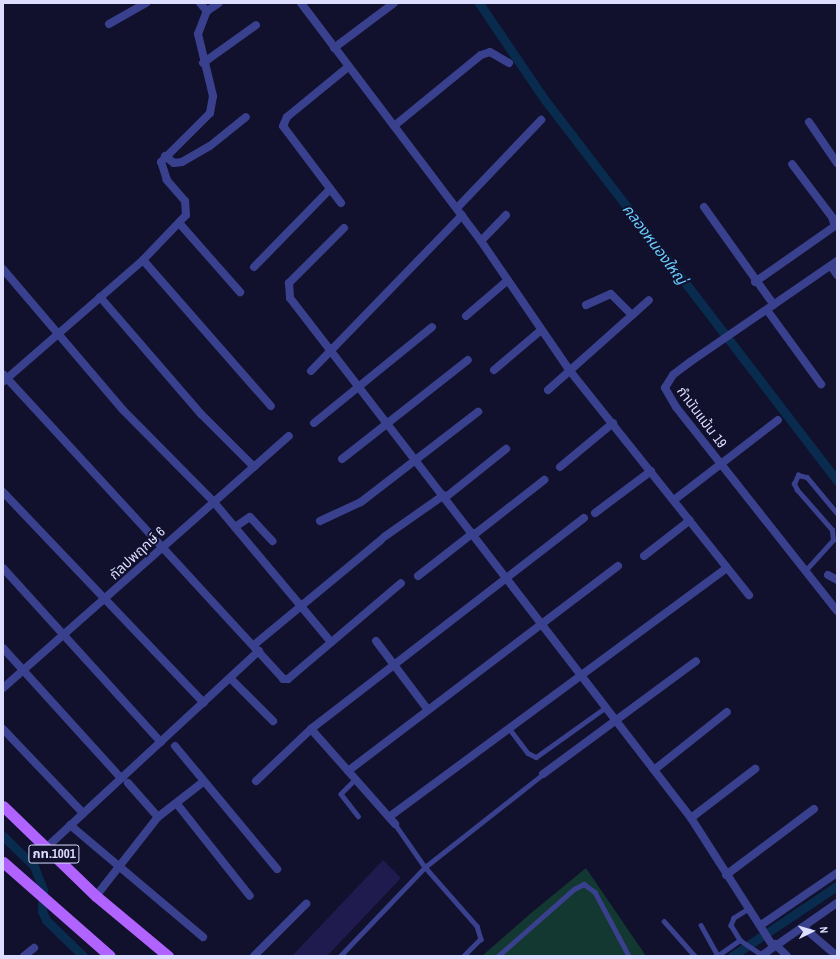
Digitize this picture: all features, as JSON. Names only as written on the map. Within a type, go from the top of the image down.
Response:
[{"type":"main road","name":"กท.1001","points":[[3,806],[96,896],[168,956]]},
{"type":"main road","name":"กท.1001","points":[[3,862],[30,888],[110,956]]},
{"type":"main road","name":"กท.1001","points":[[105,904],[156,956]]},
{"type":"main road","name":"กท.1001","points":[[89,937],[116,956]]},
{"type":"street","points":[[109,24],[146,3]]},
{"type":"street","points":[[200,3],[207,11]]},
{"type":"street","points":[[220,3],[207,11],[198,34],[203,63],[213,96],[210,112],[165,156],[162,171],[187,209],[180,224],[143,260],[4,378],[69,449],[164,546],[256,648],[278,675],[288,679],[400,583]]},
{"type":"street","points":[[301,3],[348,67],[460,212],[508,280],[540,331],[570,371],[749,595]]},
{"type":"street","points":[[334,48],[394,3]]},
{"type":"street","points":[[203,63],[256,25]]},
{"type":"street","points":[[394,126],[481,55],[490,52],[509,63]]},
{"type":"street","points":[[341,204],[283,126],[287,117],[348,67]]},
{"type":"street","points":[[165,156],[174,163],[182,162],[210,146],[246,118]]},
{"type":"street","points":[[311,371],[460,212],[541,120]]},
{"type":"street","points":[[809,122],[837,163]]},
{"type":"street","points":[[755,282],[835,226],[832,217],[792,164]]},
{"type":"street","points":[[254,267],[330,189]]},
{"type":"street","points":[[704,206],[821,384]]},
{"type":"street","points":[[481,241],[506,215]]},
{"type":"street","points":[[180,224],[240,292]]},
{"type":"street","points":[[344,228],[290,283],[287,292],[331,349],[357,388],[387,420],[691,818],[726,875],[750,908],[764,931],[774,945],[787,956]]},
{"type":"street","points":[[143,260],[271,406]]},
{"type":"street","points":[[834,264],[837,275]]},
{"type":"street","name":"กำนันแม้น 19","points":[[834,264],[718,342],[673,375],[665,388],[722,465],[837,611]]},
{"type":"street","points":[[3,270],[59,332],[123,410],[213,502],[331,642]]},
{"type":"street","points":[[466,316],[508,280]]},
{"type":"street","points":[[586,305],[611,294],[632,316]]},
{"type":"street","points":[[100,297],[201,414],[254,467]]},
{"type":"street","points":[[548,390],[649,300]]},
{"type":"street","points":[[314,423],[432,327]]},
{"type":"street","points":[[494,370],[540,331]]},
{"type":"street","points":[[342,459],[387,420],[468,360]]},
{"type":"street","points":[[320,521],[361,502],[478,412]]},
{"type":"street","points":[[674,500],[722,465],[778,420]]},
{"type":"street","points":[[560,467],[613,423]]},
{"type":"street","name":"กัลปพฤกษ์ 6","points":[[3,688],[62,635],[108,598],[213,502],[289,436]]},
{"type":"street","points":[[47,847],[83,813],[124,780],[160,742],[230,678],[256,648],[300,607],[382,538],[445,496],[506,450]]},
{"type":"street","points":[[595,514],[651,471]]},
{"type":"street","points":[[418,576],[544,480]]},
{"type":"street","points":[[3,492],[108,598],[204,703]]},
{"type":"street","points":[[235,527],[250,517],[272,541]]},
{"type":"street","points":[[256,781],[311,729],[584,518]]},
{"type":"street","points":[[644,556],[690,520]]},
{"type":"street","points":[[348,771],[543,625],[618,566]]},
{"type":"street","points":[[3,568],[160,742]]},
{"type":"street","points":[[389,817],[580,674],[727,568]]},
{"type":"street","points":[[828,575],[837,580]]},
{"type":"street","points":[[376,641],[395,664],[428,710]]},
{"type":"street","points":[[3,648],[158,817]]},
{"type":"street","points":[[543,774],[696,661]]},
{"type":"street","points":[[230,678],[273,721]]},
{"type":"street","points":[[654,770],[727,712]]},
{"type":"street","points":[[3,729],[83,813]]},
{"type":"street","points":[[311,729],[395,824]]},
{"type":"street","points":[[175,746],[277,869]]},
{"type":"street","points":[[691,818],[756,769]]},
{"type":"street","points":[[96,896],[158,817],[204,782]]},
{"type":"street","points":[[177,804],[250,896]]},
{"type":"street","points":[[726,875],[814,809]]},
{"type":"street","points":[[70,825],[118,868],[203,937]]},
{"type":"street","points":[[764,931],[837,873]]},
{"type":"street","points":[[760,954],[803,927],[837,903]]},
{"type":"street","points":[[254,956],[306,904]]},
{"type":"street","points":[[803,927],[837,956]]},
{"type":"street","points":[[24,956],[34,948]]},
{"type":"lane","points":[[805,571],[833,540],[832,530],[797,490],[794,484],[798,475],[807,476],[837,513]]},
{"type":"lane","points":[[509,728],[528,753],[536,757],[606,707]]},
{"type":"lane","points":[[340,956],[425,867],[543,774]]},
{"type":"lane","points":[[356,779],[341,794],[358,816]]},
{"type":"lane","points":[[395,824],[425,867],[477,926],[481,939],[464,956]]},
{"type":"lane","points":[[498,956],[574,889],[584,884],[595,892],[629,956]]},
{"type":"lane","points":[[750,908],[731,921],[742,942],[760,954]]},
{"type":"lane","points":[[664,921],[695,956]]},
{"type":"lane","points":[[701,925],[717,956],[742,942]]},
{"type":"green space","points":[[586,868],[646,956],[482,956],[531,913]]},
{"type":"building","points":[[383,860],[401,878],[327,956],[292,956]]},
{"type":"waterway","name":"คลองหนองใหญ่","points":[[479,3],[545,100],[837,481]]},
{"type":"waterway","points":[[3,836],[34,866],[43,890],[42,911],[46,920],[83,956]]},
{"type":"waterway","points":[[732,956],[837,886]]}]
